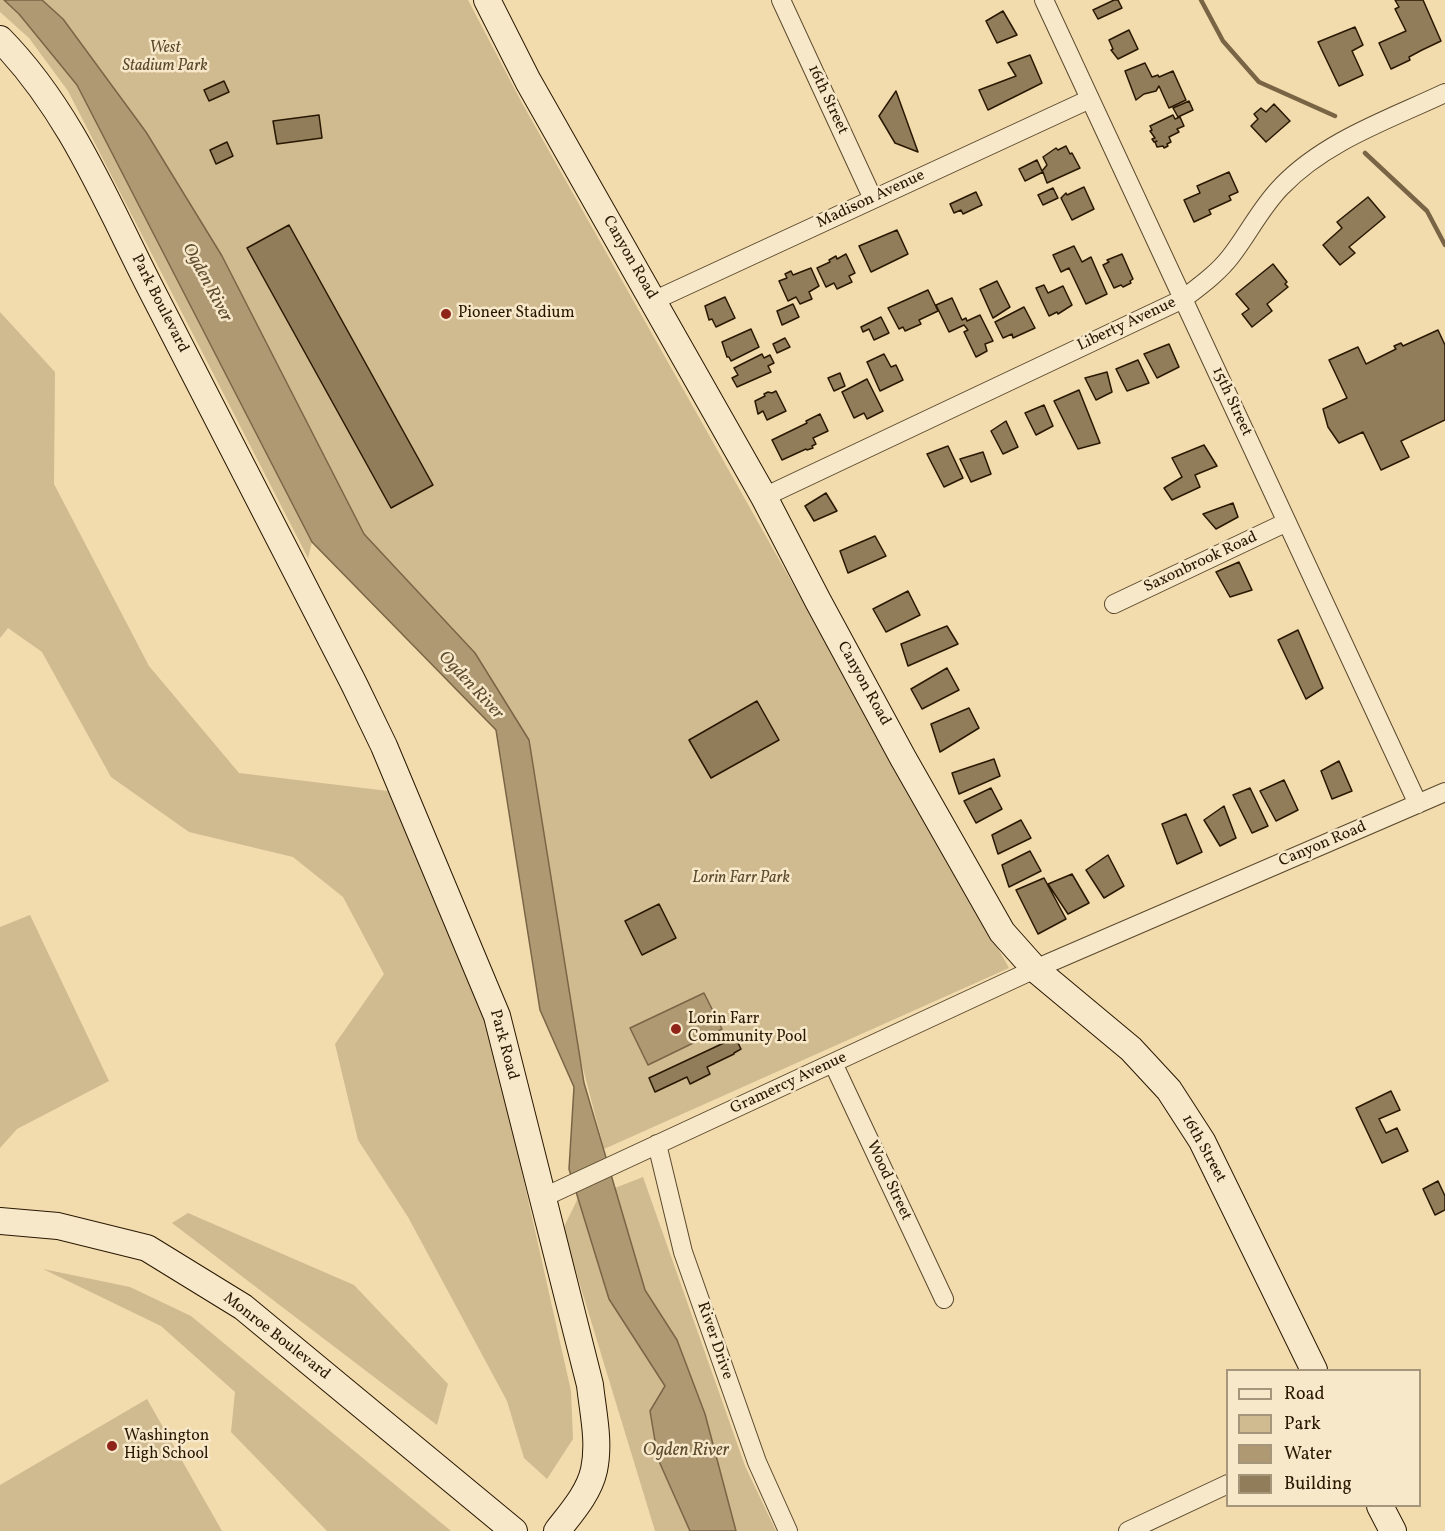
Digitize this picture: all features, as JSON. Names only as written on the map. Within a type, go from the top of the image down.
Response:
[{"type":"street","name":"Canyon Road","points":[[487,0],[528,81],[764,497],[903,758],[1002,932],[1035,969],[1445,792]]},
{"type":"street","name":"16th Street","points":[[781,0],[873,199]]},
{"type":"street","name":"15th Street","points":[[1044,0],[1418,804]]},
{"type":"street","name":"Park Boulevard","points":[[0,39],[18,57],[48,96],[80,147],[301,580]]},
{"type":"street","name":"Liberty Avenue","points":[[764,497],[1183,299],[1230,258],[1271,197],[1299,170],[1346,141],[1445,93]]},
{"type":"street","name":"Madison Avenue","points":[[653,301],[1090,99]]},
{"type":"street","name":"Saxonbrook Road","points":[[1114,604],[1287,522]]},
{"type":"street","name":"Park Road","points":[[301,580],[384,746],[497,1016],[590,1385],[597,1443],[593,1472],[581,1499],[557,1531]]},
{"type":"street","name":"16th Street","points":[[1035,969],[1131,1049],[1169,1090],[1202,1141],[1313,1369]]},
{"type":"street","name":"Gramercy Avenue","points":[[542,1198],[1035,969]]},
{"type":"street","name":"Wood Street","points":[[833,1063],[944,1299]]},
{"type":"street","name":"River Drive","points":[[657,1144],[683,1252],[757,1462],[788,1531]]},
{"type":"street","name":"Monroe Boulevard","points":[[0,1221],[58,1226],[147,1248],[157,1254],[243,1307],[514,1531]]},
{"type":"street","points":[[1128,1531],[1226,1484]]},
{"type":"street","points":[[1381,1507],[1393,1531]]},
{"type":"green space","points":[[0,0],[4,0],[19,14],[77,85],[312,542],[308,558],[68,91],[29,38],[0,12]]},
{"type":"green space","points":[[42,0],[468,0],[522,103],[1009,968],[604,1149],[568,1011],[529,740],[475,653],[364,534],[222,256],[146,132],[63,19]]},
{"type":"green space","points":[[0,312],[55,372],[54,484],[149,666],[239,773],[388,791],[488,1021],[571,1391],[573,1439],[547,1479],[524,1458],[507,1401],[408,1217],[358,1140],[335,1044],[384,974],[343,897],[293,857],[189,832],[111,777],[42,652],[8,628],[0,638]]},
{"type":"green space","points":[[30,915],[109,1081],[17,1129],[0,1148],[0,927]]},
{"type":"green space","points":[[643,1177],[745,1466],[776,1531],[736,1531],[705,1414],[677,1340],[645,1290],[615,1188]]},
{"type":"green space","points":[[578,1198],[609,1299],[665,1386],[650,1411],[658,1459],[691,1531],[655,1531],[563,1229]]},
{"type":"green space","points":[[188,1213],[354,1285],[448,1384],[437,1425],[172,1223]]},
{"type":"green space","points":[[43,1269],[130,1287],[191,1316],[451,1531],[327,1531],[231,1432],[235,1392],[161,1326]]},
{"type":"green space","points":[[147,1399],[222,1531],[0,1531],[0,1485]]},
{"type":"water","name":"Ogden River","points":[[4,0],[42,0],[63,19],[146,132],[222,256],[364,534],[475,653],[529,740],[584,1083],[645,1290],[677,1340],[705,1414],[736,1531],[690,1531],[658,1459],[650,1411],[665,1386],[609,1299],[569,1169],[574,1087],[540,1010],[496,730],[312,542],[77,85],[19,14]]},
{"type":"water","name":"Lorin Farr Community Pool","points":[[704,993],[722,1029],[648,1065],[630,1028]]},
{"type":"building","points":[[1118,0],[1122,8],[1098,19],[1093,10]]},
{"type":"building","points":[[1395,0],[1423,0],[1441,41],[1391,69],[1379,43],[1406,31],[1395,9],[1399,7]]},
{"type":"building","points":[[1003,11],[1017,35],[997,43],[986,21]]},
{"type":"building","points":[[1355,27],[1363,45],[1352,51],[1363,75],[1339,86],[1318,42]]},
{"type":"building","points":[[1129,30],[1138,49],[1118,59],[1111,50],[1113,49],[1109,40]]},
{"type":"building","points":[[1030,55],[1042,83],[988,110],[979,90],[1016,76],[1008,63]]},
{"type":"building","points":[[1145,63],[1152,77],[1158,75],[1159,77],[1173,71],[1186,100],[1169,108],[1159,86],[1156,91],[1144,94],[1136,100],[1125,71]]},
{"type":"building","points":[[224,81],[229,92],[209,101],[204,90]]},
{"type":"building","points":[[896,91],[918,152],[895,143],[879,116]]},
{"type":"building","points":[[1189,101],[1193,110],[1178,117],[1173,108]]},
{"type":"building","points":[[1274,104],[1290,121],[1266,142],[1251,126],[1258,119],[1254,114],[1261,108],[1266,112]]},
{"type":"building","points":[[319,115],[322,138],[277,144],[273,121]]},
{"type":"building","points":[[1173,115],[1175,119],[1180,117],[1184,126],[1177,129],[1179,132],[1169,137],[1171,142],[1167,144],[1168,146],[1157,147],[1155,142],[1157,141],[1154,142],[1152,139],[1155,138],[1150,131],[1152,130],[1150,126]]},
{"type":"building","points":[[227,142],[233,156],[216,164],[210,150]]},
{"type":"building","points":[[1066,146],[1080,168],[1047,183],[1043,172],[1025,181],[1019,169],[1037,160],[1042,171],[1047,165],[1043,157],[1056,148],[1058,150]]},
{"type":"building","points":[[1229,172],[1238,192],[1229,196],[1231,200],[1209,210],[1211,214],[1194,222],[1184,200],[1200,193],[1197,186]]},
{"type":"building","points":[[1084,187],[1094,209],[1072,220],[1061,198],[1066,193],[1067,195]]},
{"type":"building","points":[[1053,188],[1058,198],[1043,205],[1038,195]]},
{"type":"building","points":[[976,192],[982,205],[963,214],[961,210],[954,213],[950,204]]},
{"type":"building","points":[[1368,197],[1385,217],[1349,247],[1355,253],[1340,265],[1323,245],[1342,228],[1337,222]]},
{"type":"building","points":[[289,225],[433,485],[391,508],[247,248]]},
{"type":"building","points":[[897,230],[908,254],[871,272],[859,246]]},
{"type":"building","points":[[1074,246],[1082,262],[1091,257],[1107,294],[1086,304],[1069,268],[1061,272],[1053,255]]},
{"type":"building","points":[[846,254],[855,273],[849,276],[852,282],[837,289],[834,283],[826,287],[817,268],[830,262],[829,260],[836,256],[837,259]]},
{"type":"building","points":[[1122,254],[1133,279],[1131,283],[1123,287],[1121,285],[1114,288],[1103,265],[1109,262],[1107,260]]},
{"type":"building","points":[[1273,264],[1287,282],[1285,284],[1288,287],[1267,304],[1272,311],[1252,327],[1242,314],[1249,309],[1236,294]]},
{"type":"building","points":[[811,268],[819,286],[809,292],[812,299],[800,304],[796,297],[788,301],[779,281],[787,278],[785,274],[791,271],[793,275]]},
{"type":"building","points":[[997,281],[1010,307],[993,318],[980,289]]},
{"type":"building","points":[[1044,285],[1048,293],[1063,286],[1072,305],[1058,314],[1057,312],[1049,316],[1036,288]]},
{"type":"building","points":[[928,290],[938,311],[919,320],[921,324],[905,331],[903,327],[899,329],[888,308]]},
{"type":"building","points":[[725,297],[735,318],[716,327],[712,319],[709,320],[705,306]]},
{"type":"building","points":[[952,298],[962,320],[966,318],[967,321],[980,315],[993,341],[985,344],[987,351],[976,357],[964,332],[968,330],[964,325],[949,332],[936,305]]},
{"type":"building","points":[[793,304],[799,317],[782,325],[777,311]]},
{"type":"building","points":[[1024,307],[1035,328],[1013,338],[1012,334],[1003,338],[995,322]]},
{"type":"building","points":[[881,317],[889,333],[874,340],[869,329],[863,332],[861,327]]},
{"type":"building","points":[[751,329],[759,347],[731,361],[727,357],[722,342]]},
{"type":"building","points":[[1438,330],[1445,345],[1445,420],[1401,441],[1409,457],[1381,470],[1363,432],[1339,443],[1328,427],[1323,409],[1347,398],[1329,360],[1358,347],[1366,364],[1396,349],[1394,346],[1401,343],[1403,346]]},
{"type":"building","points":[[785,338],[790,347],[777,353],[773,344]]},
{"type":"building","points":[[1169,344],[1179,367],[1157,378],[1144,354]]},
{"type":"building","points":[[762,354],[764,358],[770,355],[774,363],[768,366],[771,372],[737,387],[732,378],[738,375],[734,368]]},
{"type":"building","points":[[884,354],[891,367],[896,365],[903,380],[880,391],[867,362]]},
{"type":"building","points":[[1138,360],[1149,383],[1127,391],[1116,369]]},
{"type":"building","points":[[1107,372],[1112,392],[1096,400],[1085,378]]},
{"type":"building","points":[[840,373],[845,386],[834,391],[828,378]]},
{"type":"building","points":[[867,379],[883,411],[867,419],[864,413],[854,418],[842,392]]},
{"type":"building","points":[[1079,390],[1100,443],[1078,449],[1054,401]]},
{"type":"building","points":[[776,391],[786,411],[767,420],[763,411],[758,414],[755,401],[768,392]]},
{"type":"building","points":[[1044,405],[1053,426],[1036,435],[1025,413]]},
{"type":"building","points":[[820,414],[828,431],[813,438],[816,444],[812,446],[813,448],[782,460],[772,440]]},
{"type":"building","points":[[1006,421],[1018,447],[1003,454],[991,431]]},
{"type":"building","points":[[1204,445],[1217,466],[1195,475],[1200,487],[1172,500],[1164,488],[1182,477],[1172,458]]},
{"type":"building","points":[[948,446],[963,478],[944,487],[927,454]]},
{"type":"building","points":[[983,452],[991,474],[971,482],[960,459]]},
{"type":"building","points":[[826,493],[837,511],[814,521],[805,506]]},
{"type":"building","points":[[1233,503],[1238,517],[1216,529],[1203,514]]},
{"type":"building","points":[[875,536],[886,556],[848,573],[840,551]]},
{"type":"building","points":[[1239,562],[1252,590],[1230,597],[1216,572]]},
{"type":"building","points":[[908,591],[920,615],[886,632],[873,609]]},
{"type":"building","points":[[947,626],[958,644],[908,666],[901,644]]},
{"type":"building","points":[[1298,630],[1323,688],[1306,699],[1278,640]]},
{"type":"building","points":[[947,668],[959,690],[922,709],[911,689]]},
{"type":"building","points":[[757,701],[779,740],[711,778],[689,740]]},
{"type":"building","points":[[969,708],[979,728],[940,752],[931,724]]},
{"type":"building","points":[[994,759],[1000,776],[959,794],[952,773]]},
{"type":"building","points":[[1339,761],[1352,791],[1332,799],[1321,771]]},
{"type":"building","points":[[1284,780],[1298,810],[1276,821],[1260,791]]},
{"type":"building","points":[[991,788],[1002,809],[976,823],[964,801]]},
{"type":"building","points":[[1250,788],[1268,826],[1252,833],[1233,795]]},
{"type":"building","points":[[1224,806],[1236,838],[1220,846],[1204,820]]},
{"type":"building","points":[[1186,814],[1202,852],[1177,864],[1162,824]]},
{"type":"building","points":[[1021,820],[1031,838],[998,854],[992,835]]},
{"type":"building","points":[[1030,851],[1041,871],[1009,887],[1002,865]]},
{"type":"building","points":[[1108,855],[1124,886],[1104,898],[1086,870]]},
{"type":"building","points":[[1072,874],[1089,903],[1068,914],[1048,884]]},
{"type":"building","points":[[1044,878],[1066,919],[1038,934],[1016,890]]},
{"type":"building","points":[[659,904],[676,938],[642,955],[625,921]]},
{"type":"building","points":[[736,1039],[741,1049],[707,1067],[710,1074],[690,1084],[687,1077],[655,1092],[649,1078]]},
{"type":"building","points":[[1391,1091],[1400,1110],[1379,1119],[1386,1133],[1397,1128],[1408,1151],[1382,1163],[1356,1108]]},
{"type":"building","points":[[1438,1181],[1445,1196],[1445,1210],[1435,1215],[1423,1189]]},
{"type":"waterway","points":[[1201,0],[1223,41],[1259,82],[1335,116]]},
{"type":"waterway","points":[[1365,153],[1427,211],[1445,245]]},
{"type":"place","name":"Pioneer Stadium","points":[[446,314]]},
{"type":"place","name":"Lorin Farr Community Pool","points":[[676,1029]]},
{"type":"place","name":"Washington High School","points":[[112,1446]]},
{"type":"park label","name":"West Stadium Park","points":[[165,58]]},
{"type":"park label","name":"Lorin Farr Park","points":[[741,879]]}]
